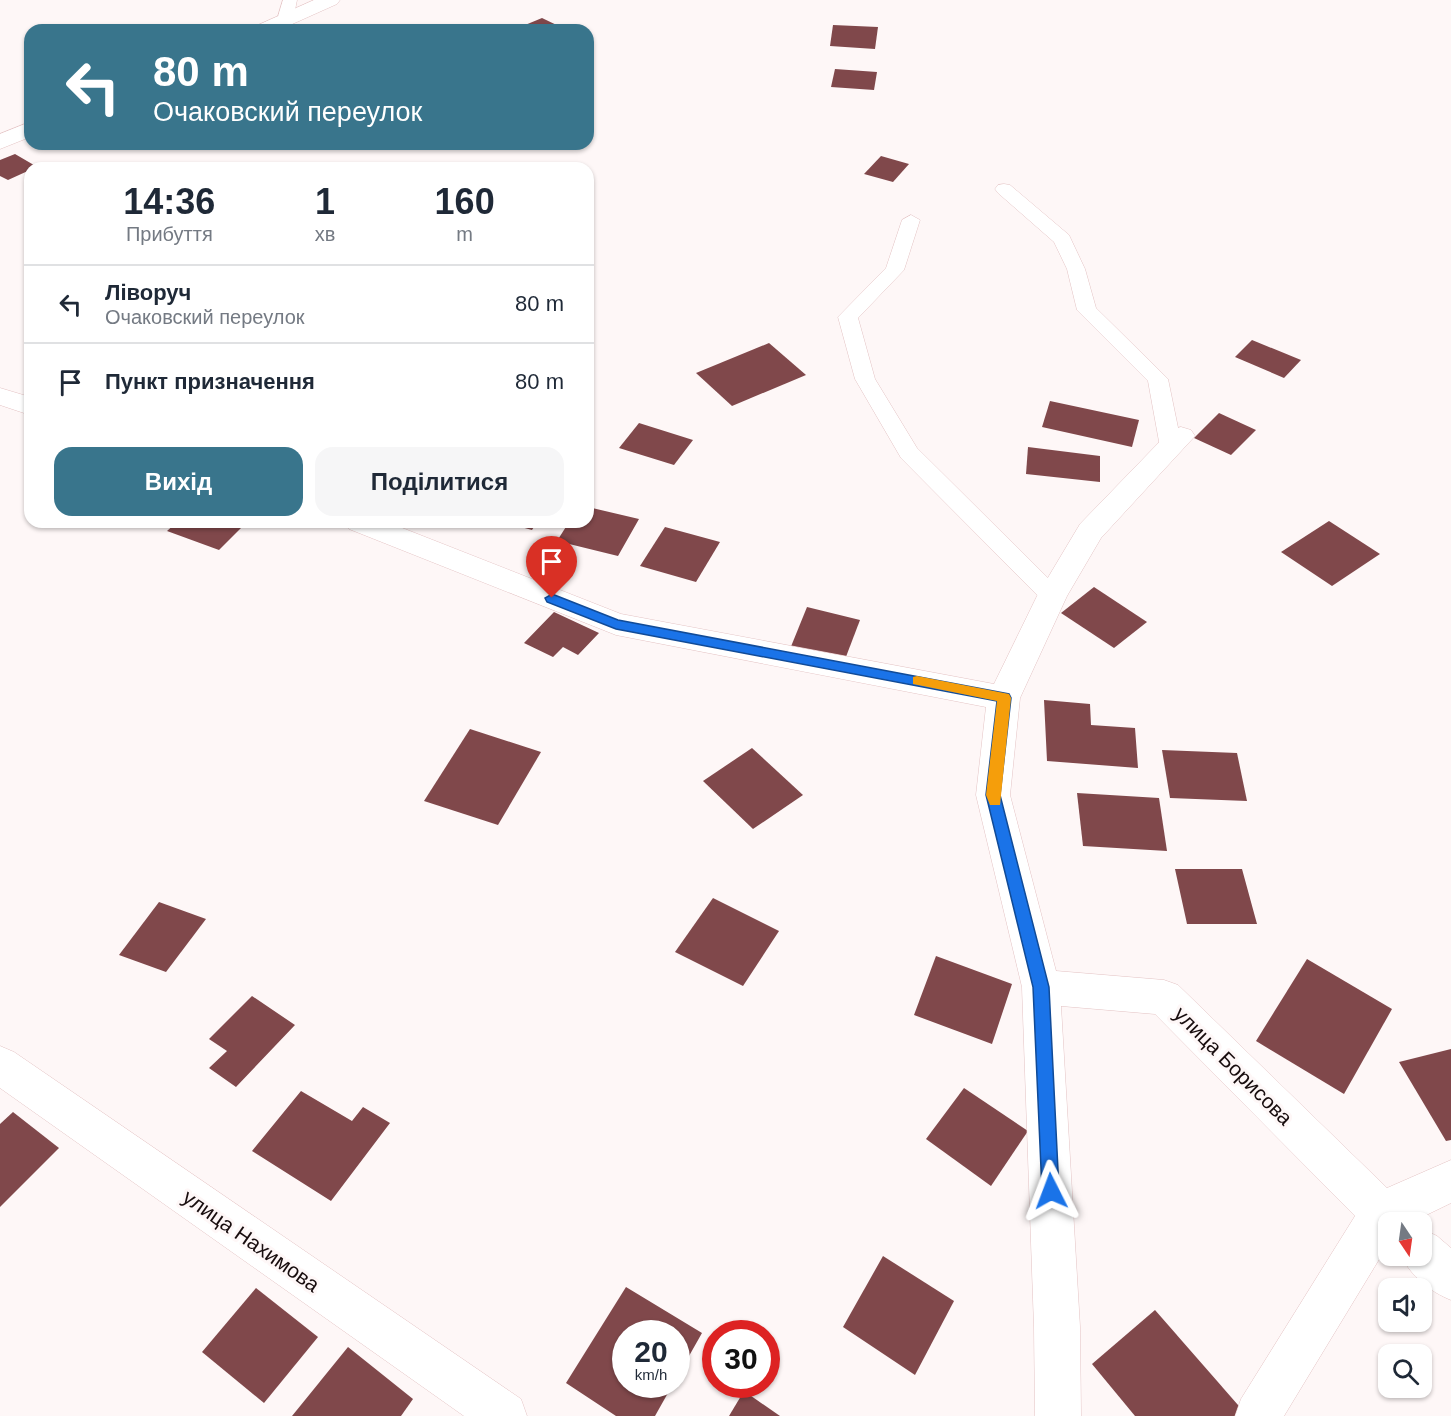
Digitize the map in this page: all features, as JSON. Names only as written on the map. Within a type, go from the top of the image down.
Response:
[{"type":"street","points":[[276,24],[330,0]]},
{"type":"street","points":[[0,142],[24,132]]},
{"type":"street","points":[[0,396],[24,404]]},
{"type":"street","points":[[1059,1416],[1041,987],[993,795],[1004,698],[1052,596],[1090,531],[1176,442]]},
{"type":"street","points":[[374,528],[616,624],[1004,698]]},
{"type":"street","name":"улица Борисова","points":[[1041,987],[1164,997],[1380,1212]]},
{"type":"street","name":"улица Нахимова","points":[[0,1065],[504,1416]]},
{"type":"street","points":[[1397,1212],[1451,1181]]},
{"type":"street","points":[[1258,1416],[1378,1230]]},
{"type":"street","points":[[1432,1260],[1451,1278]]},
{"type":"lane","points":[[285,20],[290,0]]},
{"type":"lane","points":[[1004,189],[1062,239],[1076,269],[1087,310],[1158,379],[1176,442]]},
{"type":"lane","points":[[911,220],[895,270],[848,317],[865,379],[909,453],[1052,596]]},
{"type":"building","points":[[542,18],[554,24],[528,24]]},
{"type":"building","points":[[833,25],[878,27],[875,49],[830,46]]},
{"type":"building","points":[[835,69],[877,72],[874,90],[831,87]]},
{"type":"building","points":[[15,154],[29,162],[24,162],[24,173],[8,180],[0,176],[0,160]]},
{"type":"building","points":[[881,156],[909,164],[893,182],[864,174]]},
{"type":"building","points":[[1252,340],[1301,360],[1284,378],[1235,357]]},
{"type":"building","points":[[769,343],[806,375],[732,406],[696,373]]},
{"type":"building","points":[[1050,401],[1139,420],[1132,447],[1042,427]]},
{"type":"building","points":[[1219,413],[1256,430],[1231,455],[1194,438]]},
{"type":"building","points":[[639,423],[693,440],[674,465],[619,448]]},
{"type":"building","points":[[1028,447],[1100,456],[1100,482],[1026,474]]},
{"type":"building","points":[[594,508],[639,519],[618,556],[557,541],[565,528],[594,528]]},
{"type":"building","points":[[1329,521],[1380,554],[1332,586],[1281,552]]},
{"type":"building","points":[[665,527],[720,542],[696,582],[640,566]]},
{"type":"building","points":[[170,528],[241,528],[219,550],[167,531]]},
{"type":"building","points":[[1094,587],[1147,622],[1114,648],[1061,613]]},
{"type":"building","points":[[807,607],[860,620],[844,662],[790,649]]},
{"type":"building","points":[[554,612],[599,633],[578,655],[563,647],[553,657],[524,643]]},
{"type":"building","points":[[1044,700],[1090,704],[1091,725],[1135,728],[1138,768],[1047,761]]},
{"type":"building","points":[[470,729],[541,752],[498,825],[424,801]]},
{"type":"building","points":[[752,748],[803,795],[753,829],[703,781]]},
{"type":"building","points":[[1162,750],[1237,753],[1247,801],[1170,798]]},
{"type":"building","points":[[1077,793],[1159,798],[1167,851],[1083,846]]},
{"type":"building","points":[[1175,869],[1242,869],[1257,924],[1187,924]]},
{"type":"building","points":[[713,898],[779,931],[743,986],[675,952]]},
{"type":"building","points":[[159,902],[206,919],[166,972],[119,955]]},
{"type":"building","points":[[936,956],[1012,984],[992,1044],[914,1015]]},
{"type":"building","points":[[1307,959],[1392,1009],[1344,1094],[1256,1041]]},
{"type":"building","points":[[252,996],[295,1025],[236,1087],[209,1068],[227,1051],[209,1039]]},
{"type":"building","points":[[1451,1049],[1451,1140],[1446,1141],[1399,1062]]},
{"type":"building","points":[[964,1088],[1028,1131],[991,1186],[926,1139]]},
{"type":"building","points":[[301,1091],[352,1121],[363,1107],[390,1123],[331,1201],[252,1151]]},
{"type":"building","points":[[13,1112],[59,1148],[0,1207],[0,1124]]},
{"type":"building","points":[[883,1256],[954,1301],[915,1375],[843,1327]]},
{"type":"building","points":[[626,1287],[681,1320],[612,1320],[612,1398],[665,1398],[655,1416],[616,1416],[566,1383]]},
{"type":"building","points":[[256,1288],[318,1337],[264,1403],[202,1352]]},
{"type":"building","points":[[1155,1310],[1245,1413],[1243,1416],[1135,1416],[1092,1364]]},
{"type":"building","points":[[690,1326],[702,1333],[690,1354]]},
{"type":"building","points":[[348,1347],[413,1399],[401,1416],[292,1416]]},
{"type":"building","points":[[740,1398],[754,1398],[780,1416],[729,1416]]},
{"type":"slow traffic","points":[[917,681],[1004,698],[993,795],[995,801]]},
{"type":"route","points":[[552,598],[616,624],[1004,698],[993,795],[1041,987],[1051,1191]]}]
